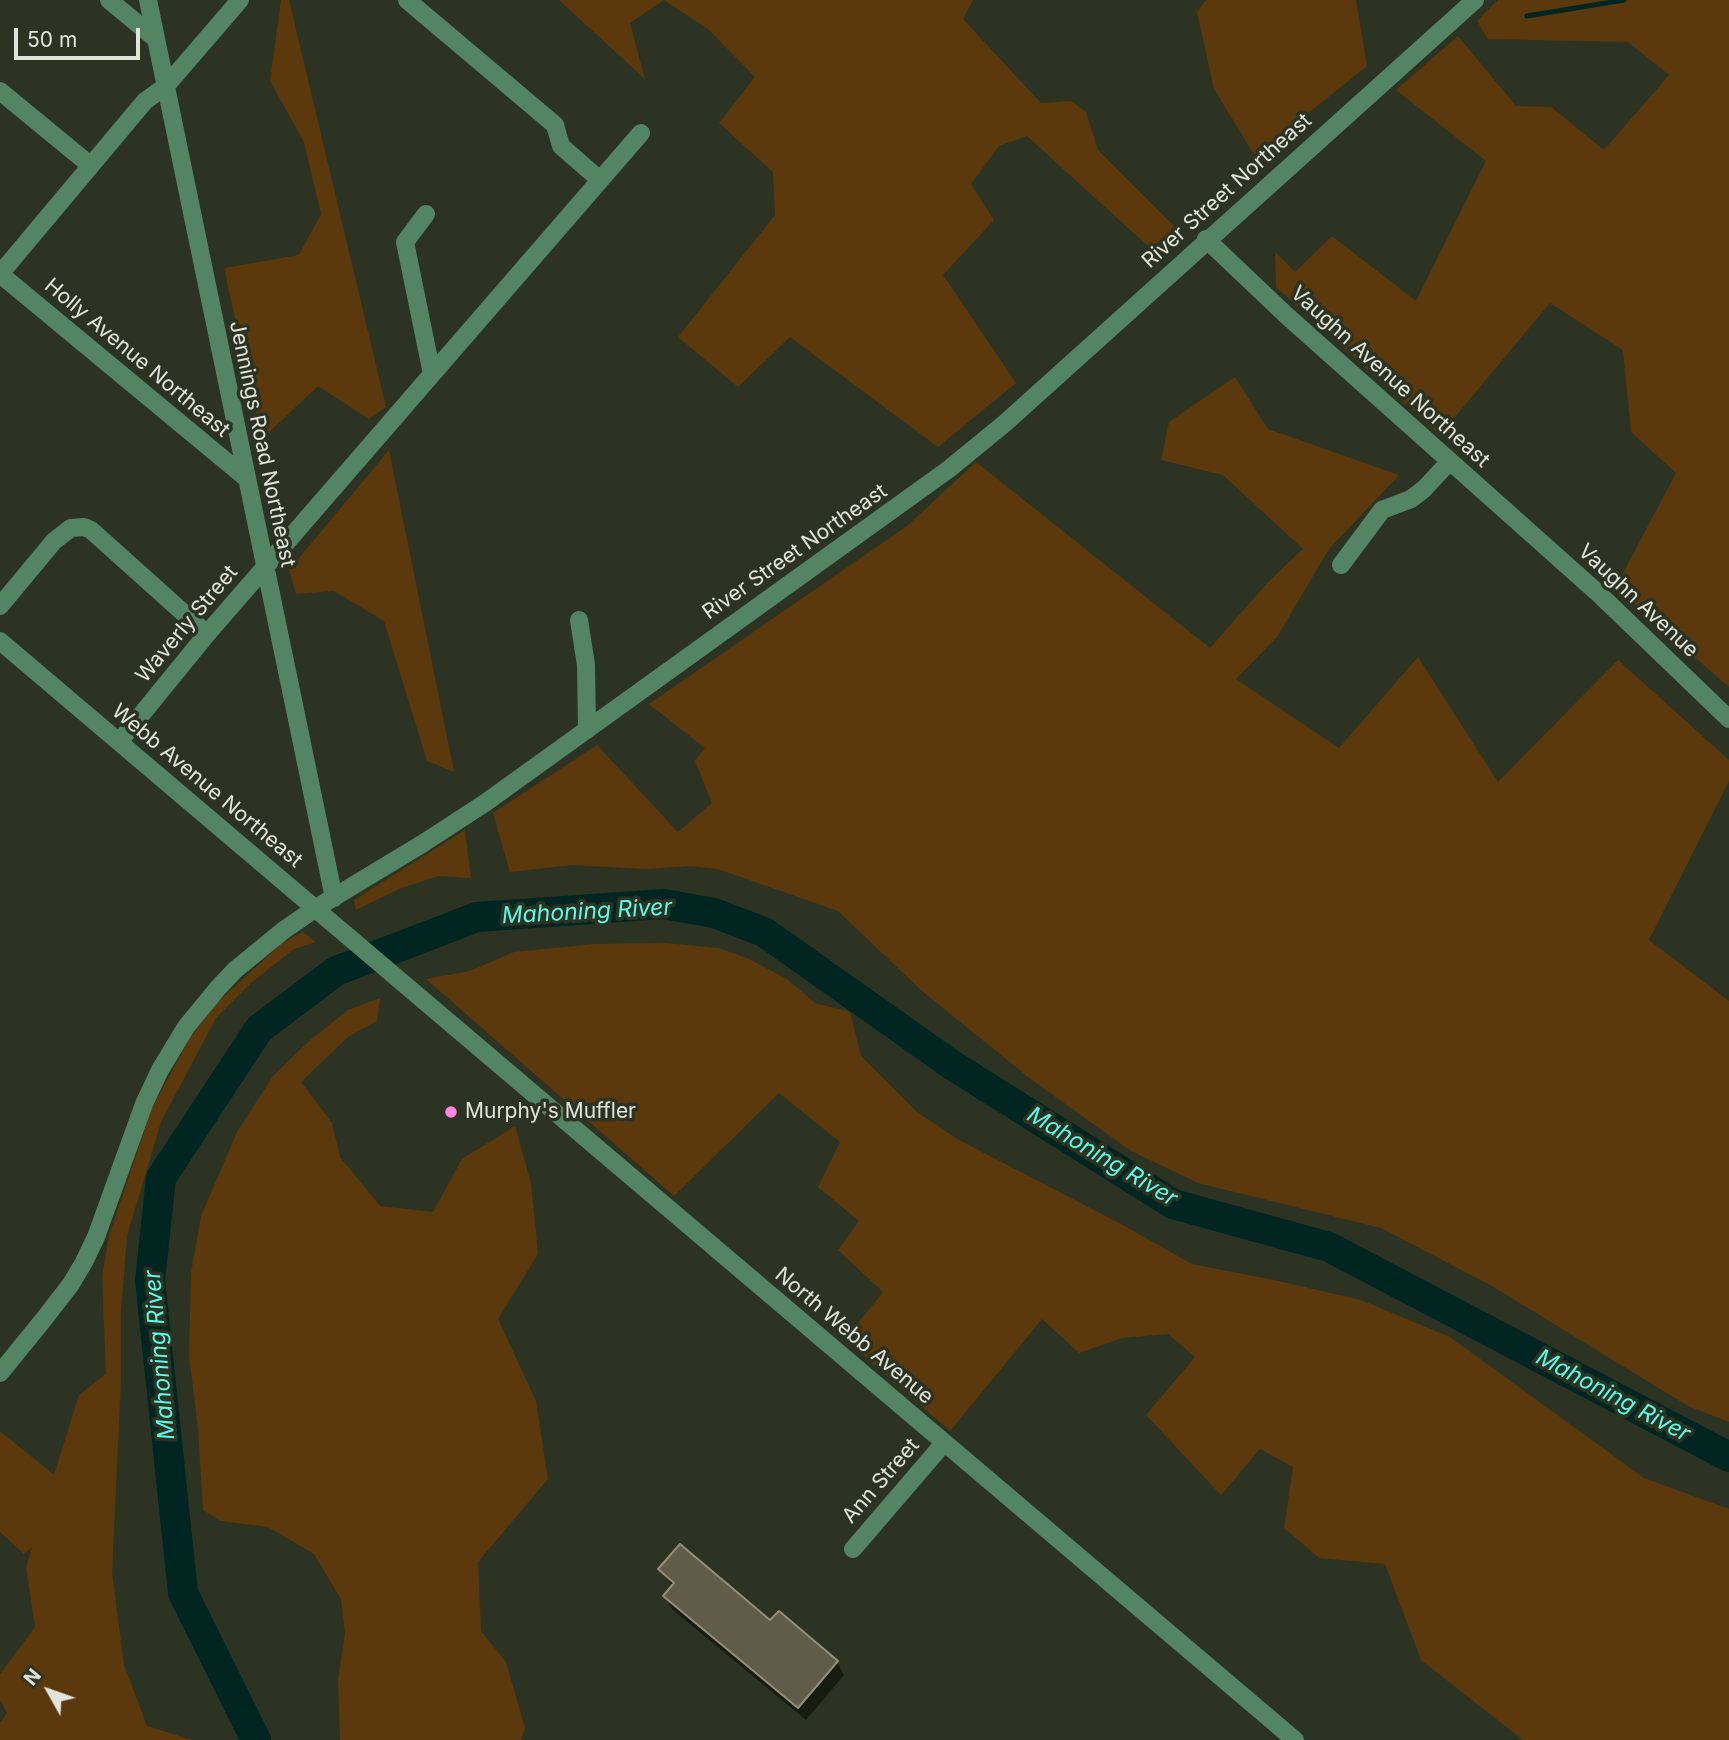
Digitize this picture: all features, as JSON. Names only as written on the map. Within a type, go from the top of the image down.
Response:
[{"type":"street","points":[[109,0],[156,39]]},
{"type":"street","name":"Jennings Road Northeast","points":[[148,0],[334,898]]},
{"type":"street","points":[[0,274],[145,101],[166,86],[240,0]]},
{"type":"street","points":[[407,0],[555,125],[561,146],[600,180]]},
{"type":"street","name":"River Street Northeast","points":[[0,1373],[65,1293],[84,1262],[96,1237],[138,1119],[173,1048],[218,988],[254,953],[316,908],[485,803],[949,469],[1014,415],[1206,239],[1475,0]]},
{"type":"street","points":[[0,91],[90,165]]},
{"type":"street","name":"Waverly Street","points":[[119,742],[207,634],[641,133]]},
{"type":"street","points":[[426,214],[405,242],[432,374]]},
{"type":"street","name":"Vaughn Avenue Northeast","points":[[1206,239],[1286,315],[1545,546]]},
{"type":"street","name":"Holly Avenue Northeast","points":[[0,274],[246,477]]},
{"type":"street","points":[[1341,565],[1382,510],[1411,499],[1450,461]]},
{"type":"street","points":[[0,606],[54,541],[71,528],[84,527],[91,530],[207,634]]},
{"type":"street","name":"Vaughn Avenue","points":[[1545,546],[1729,719]]},
{"type":"street","points":[[579,620],[586,665],[587,730]]},
{"type":"street","name":"Webb Avenue Northeast","points":[[0,641],[384,966]]},
{"type":"street","name":"North Webb Avenue","points":[[384,966],[1295,1740]]},
{"type":"street","name":"Ann Street","points":[[853,1549],[944,1443]]},
{"type":"shaded area","points":[[281,0],[289,0],[386,407],[369,419],[318,386],[262,439],[224,268],[299,255],[321,214],[304,142],[270,81]]},
{"type":"shaded area","points":[[559,0],[664,0],[630,23],[645,79]]},
{"type":"shaded area","points":[[664,0],[973,0],[963,19],[1041,103],[1071,101],[1086,112],[1098,150],[1178,230],[1150,248],[1027,136],[999,146],[971,184],[994,220],[943,275],[1016,383],[938,447],[790,337],[738,387],[678,337],[775,215],[773,172],[719,123],[755,77],[708,29]]},
{"type":"shaded area","points":[[1206,0],[1356,0],[1367,66],[1255,156],[1214,89],[1197,12]]},
{"type":"shaded area","points":[[1498,0],[1729,0],[1729,687],[1615,588],[1676,473],[1631,432],[1623,350],[1550,303],[1440,435],[1276,287],[1275,252],[1295,272],[1332,236],[1416,301],[1486,161],[1396,90],[1458,36],[1516,106],[1551,107],[1604,150],[1669,75],[1628,42],[1488,39],[1477,21]]},
{"type":"shaded area","points":[[1235,377],[1268,429],[1399,475],[1329,549],[1277,637],[1236,679],[1339,748],[1418,657],[1498,782],[1618,660],[1729,760],[1729,781],[1649,940],[1729,1001],[1729,1422],[1688,1406],[1492,1286],[1381,1228],[1198,1183],[1131,1151],[1032,1080],[922,991],[838,911],[718,869],[691,866],[645,869],[572,865],[510,872],[493,813],[597,745],[678,832],[712,803],[695,761],[705,748],[649,704],[907,526],[976,462],[1210,648],[1270,580],[1303,549],[1223,475],[1161,460],[1169,422]]},
{"type":"shaded area","points":[[389,450],[454,772],[427,761],[384,621],[334,591],[296,594],[289,570]]},
{"type":"shaded area","points":[[465,830],[471,878],[438,876],[399,889],[356,910],[354,900]]},
{"type":"shaded area","points":[[303,932],[316,942],[294,949],[251,983],[216,1018],[161,1122],[127,1236],[121,1310],[121,1380],[112,1572],[124,1665],[147,1726],[192,1740],[0,1740],[0,1723],[7,1713],[0,1700],[0,1674],[35,1627],[26,1567],[32,1547],[24,1554],[0,1532],[0,1431],[54,1475],[79,1395],[106,1374],[102,1277],[109,1236],[152,1108],[190,1038],[216,1004],[282,943]]},
{"type":"shaded area","points":[[665,943],[719,948],[749,959],[787,979],[815,1003],[850,1012],[861,1056],[917,1112],[959,1140],[1192,1264],[1361,1300],[1450,1337],[1644,1478],[1729,1509],[1729,1740],[1523,1740],[1421,1660],[1385,1564],[1319,1558],[1284,1528],[1293,1467],[1260,1449],[1221,1495],[1146,1415],[1195,1357],[1168,1334],[1122,1338],[1079,1353],[1042,1319],[950,1431],[845,1339],[883,1292],[838,1250],[859,1221],[818,1187],[840,1142],[779,1093],[674,1196],[426,979],[470,971],[514,952],[594,944]]},
{"type":"shaded area","points":[[380,998],[377,1021],[349,1036],[301,1082],[332,1123],[340,1157],[380,1206],[433,1212],[462,1159],[515,1126],[531,1183],[538,1254],[498,1319],[536,1401],[548,1479],[478,1562],[481,1631],[506,1662],[525,1728],[521,1740],[340,1740],[338,1679],[345,1634],[341,1599],[314,1554],[268,1527],[221,1521],[203,1510],[198,1429],[189,1355],[191,1273],[201,1216],[237,1132],[273,1076],[309,1041],[348,1010]]},
{"type":"building","points":[[680,1544],[770,1620],[779,1611],[838,1661],[798,1708],[663,1596],[674,1583],[658,1569]]},
{"type":"waterway","points":[[1527,16],[1624,0]]},
{"type":"waterway","name":"Mahoning River","points":[[256,1740],[183,1593],[150,1280],[161,1178],[259,1029],[336,971],[477,917],[664,904],[714,913],[764,932],[952,1065],[1173,1204],[1329,1247],[1729,1457]]},
{"type":"place","name":"Murphy's Muffler","points":[[451,1112]]}]
